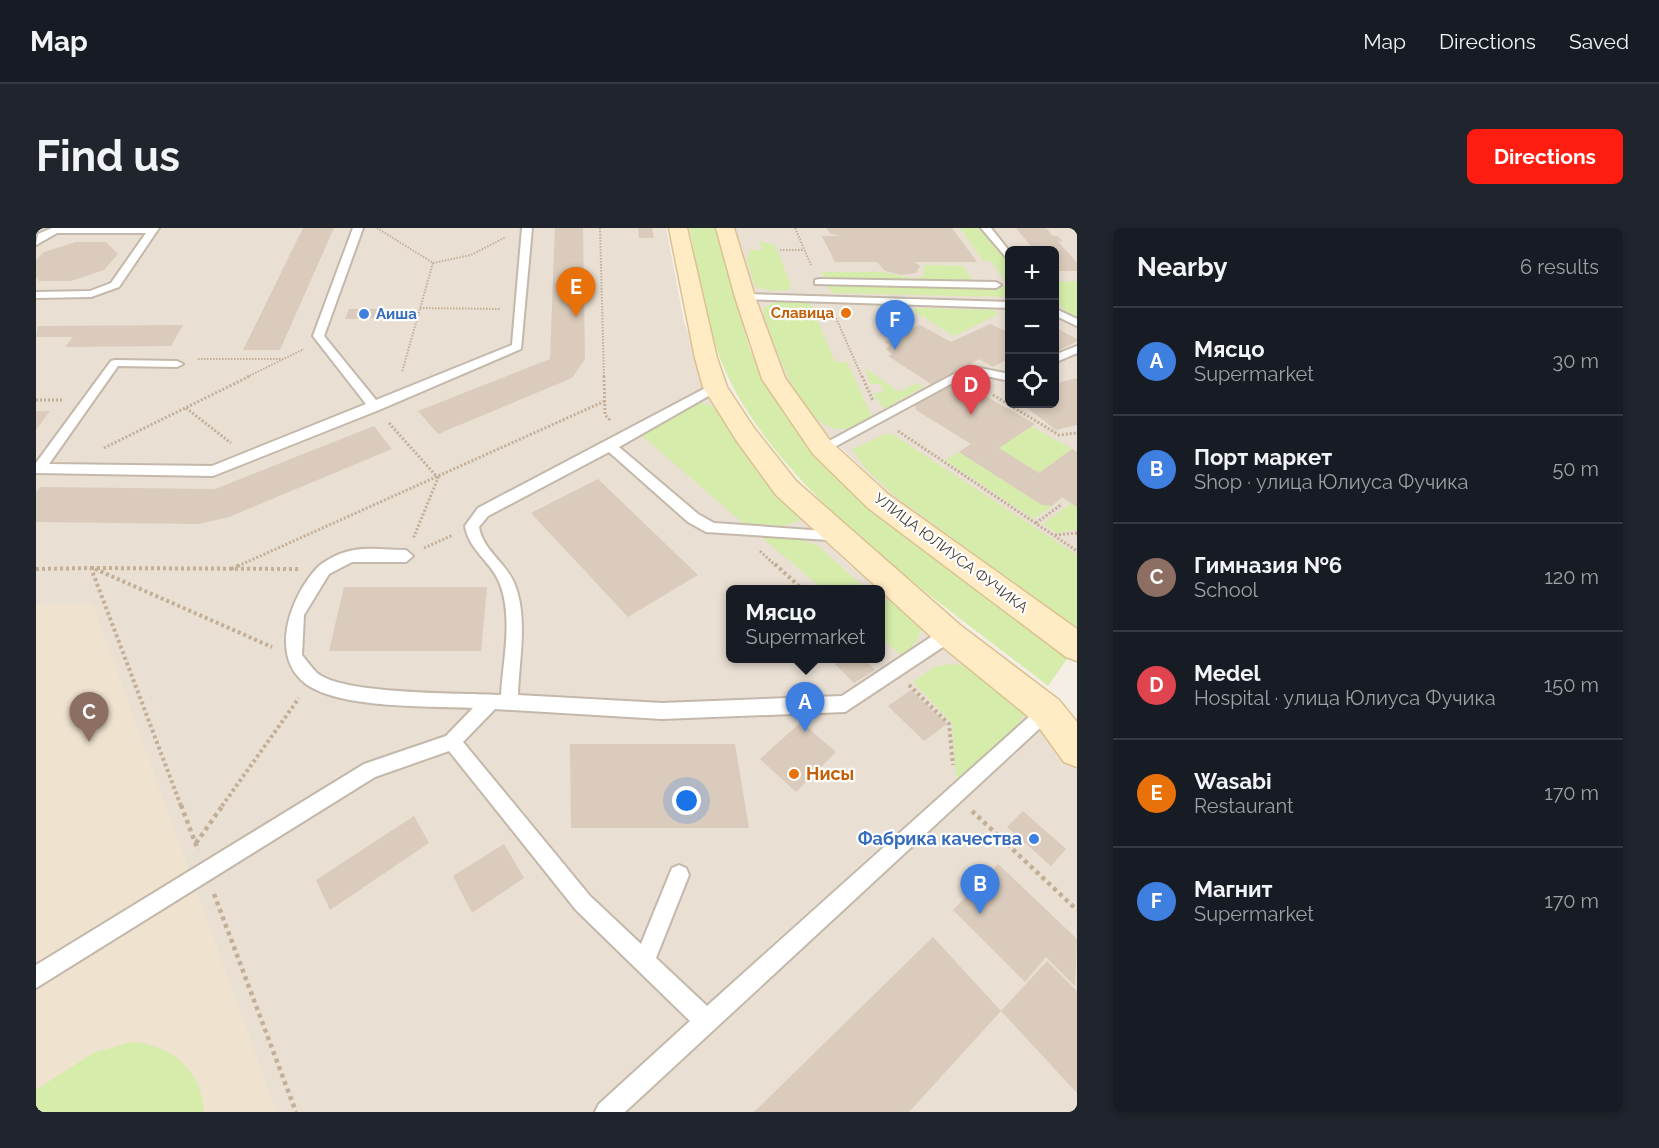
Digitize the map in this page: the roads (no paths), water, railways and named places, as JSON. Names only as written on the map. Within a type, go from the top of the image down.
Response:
[{"type":"main road","points":[[678,228],[706,358],[715,387],[744,435],[786,488],[949,634],[1047,711],[1077,750]]},
{"type":"main road","name":"УЛИЦА ЮЛИУСА ФУЧИКА","points":[[725,228],[745,297],[774,380],[822,448],[878,501],[1077,647]]},
{"type":"lane","points":[[358,228],[318,336],[375,407]]},
{"type":"lane","points":[[38,468],[213,471],[375,407],[517,347],[527,228]]},
{"type":"lane","points":[[986,228],[1005,253]]},
{"type":"lane","points":[[36,242],[41,236],[58,229],[153,229]]},
{"type":"lane","points":[[36,295],[91,294],[115,285],[153,229]]},
{"type":"lane","points":[[819,282],[996,285]]},
{"type":"lane","points":[[745,297],[1005,305]]},
{"type":"lane","points":[[1059,314],[1077,323]]},
{"type":"lane","points":[[1059,358],[1077,349]]},
{"type":"lane","points":[[38,468],[115,363],[177,364]]},
{"type":"lane","points":[[822,448],[969,369],[1005,377]]},
{"type":"lane","points":[[36,977],[370,770],[452,742],[500,702],[512,618],[507,584],[473,537],[472,526],[483,512],[610,446],[715,387]]},
{"type":"lane","points":[[610,446],[693,518],[711,528],[839,537]]},
{"type":"lane","points":[[406,556],[350,556],[324,570],[296,614],[294,657],[312,679],[338,690],[369,695],[662,711],[845,704],[949,634]]},
{"type":"lane","points":[[606,1112],[1047,711]]},
{"type":"lane","points":[[452,742],[584,903],[706,1021]]},
{"type":"lane","points":[[644,961],[679,875]]},
{"type":"place","name":"Славица","points":[[846,313]]},
{"type":"place","name":"Аиша","points":[[364,314]]},
{"type":"place","name":"Wasabi","points":[[576,317]]},
{"type":"place","name":"Магнит","points":[[895,350]]},
{"type":"place","name":"Medel","points":[[971,415]]},
{"type":"place","name":"Мясцо","points":[[805,732]]},
{"type":"place","name":"Гимназия №6","points":[[89,742]]},
{"type":"place","name":"Нисы","points":[[794,774]]},
{"type":"place","name":"Фабрика качества","points":[[1034,839]]},
{"type":"place","name":"Порт маркет","points":[[980,914]]}]
